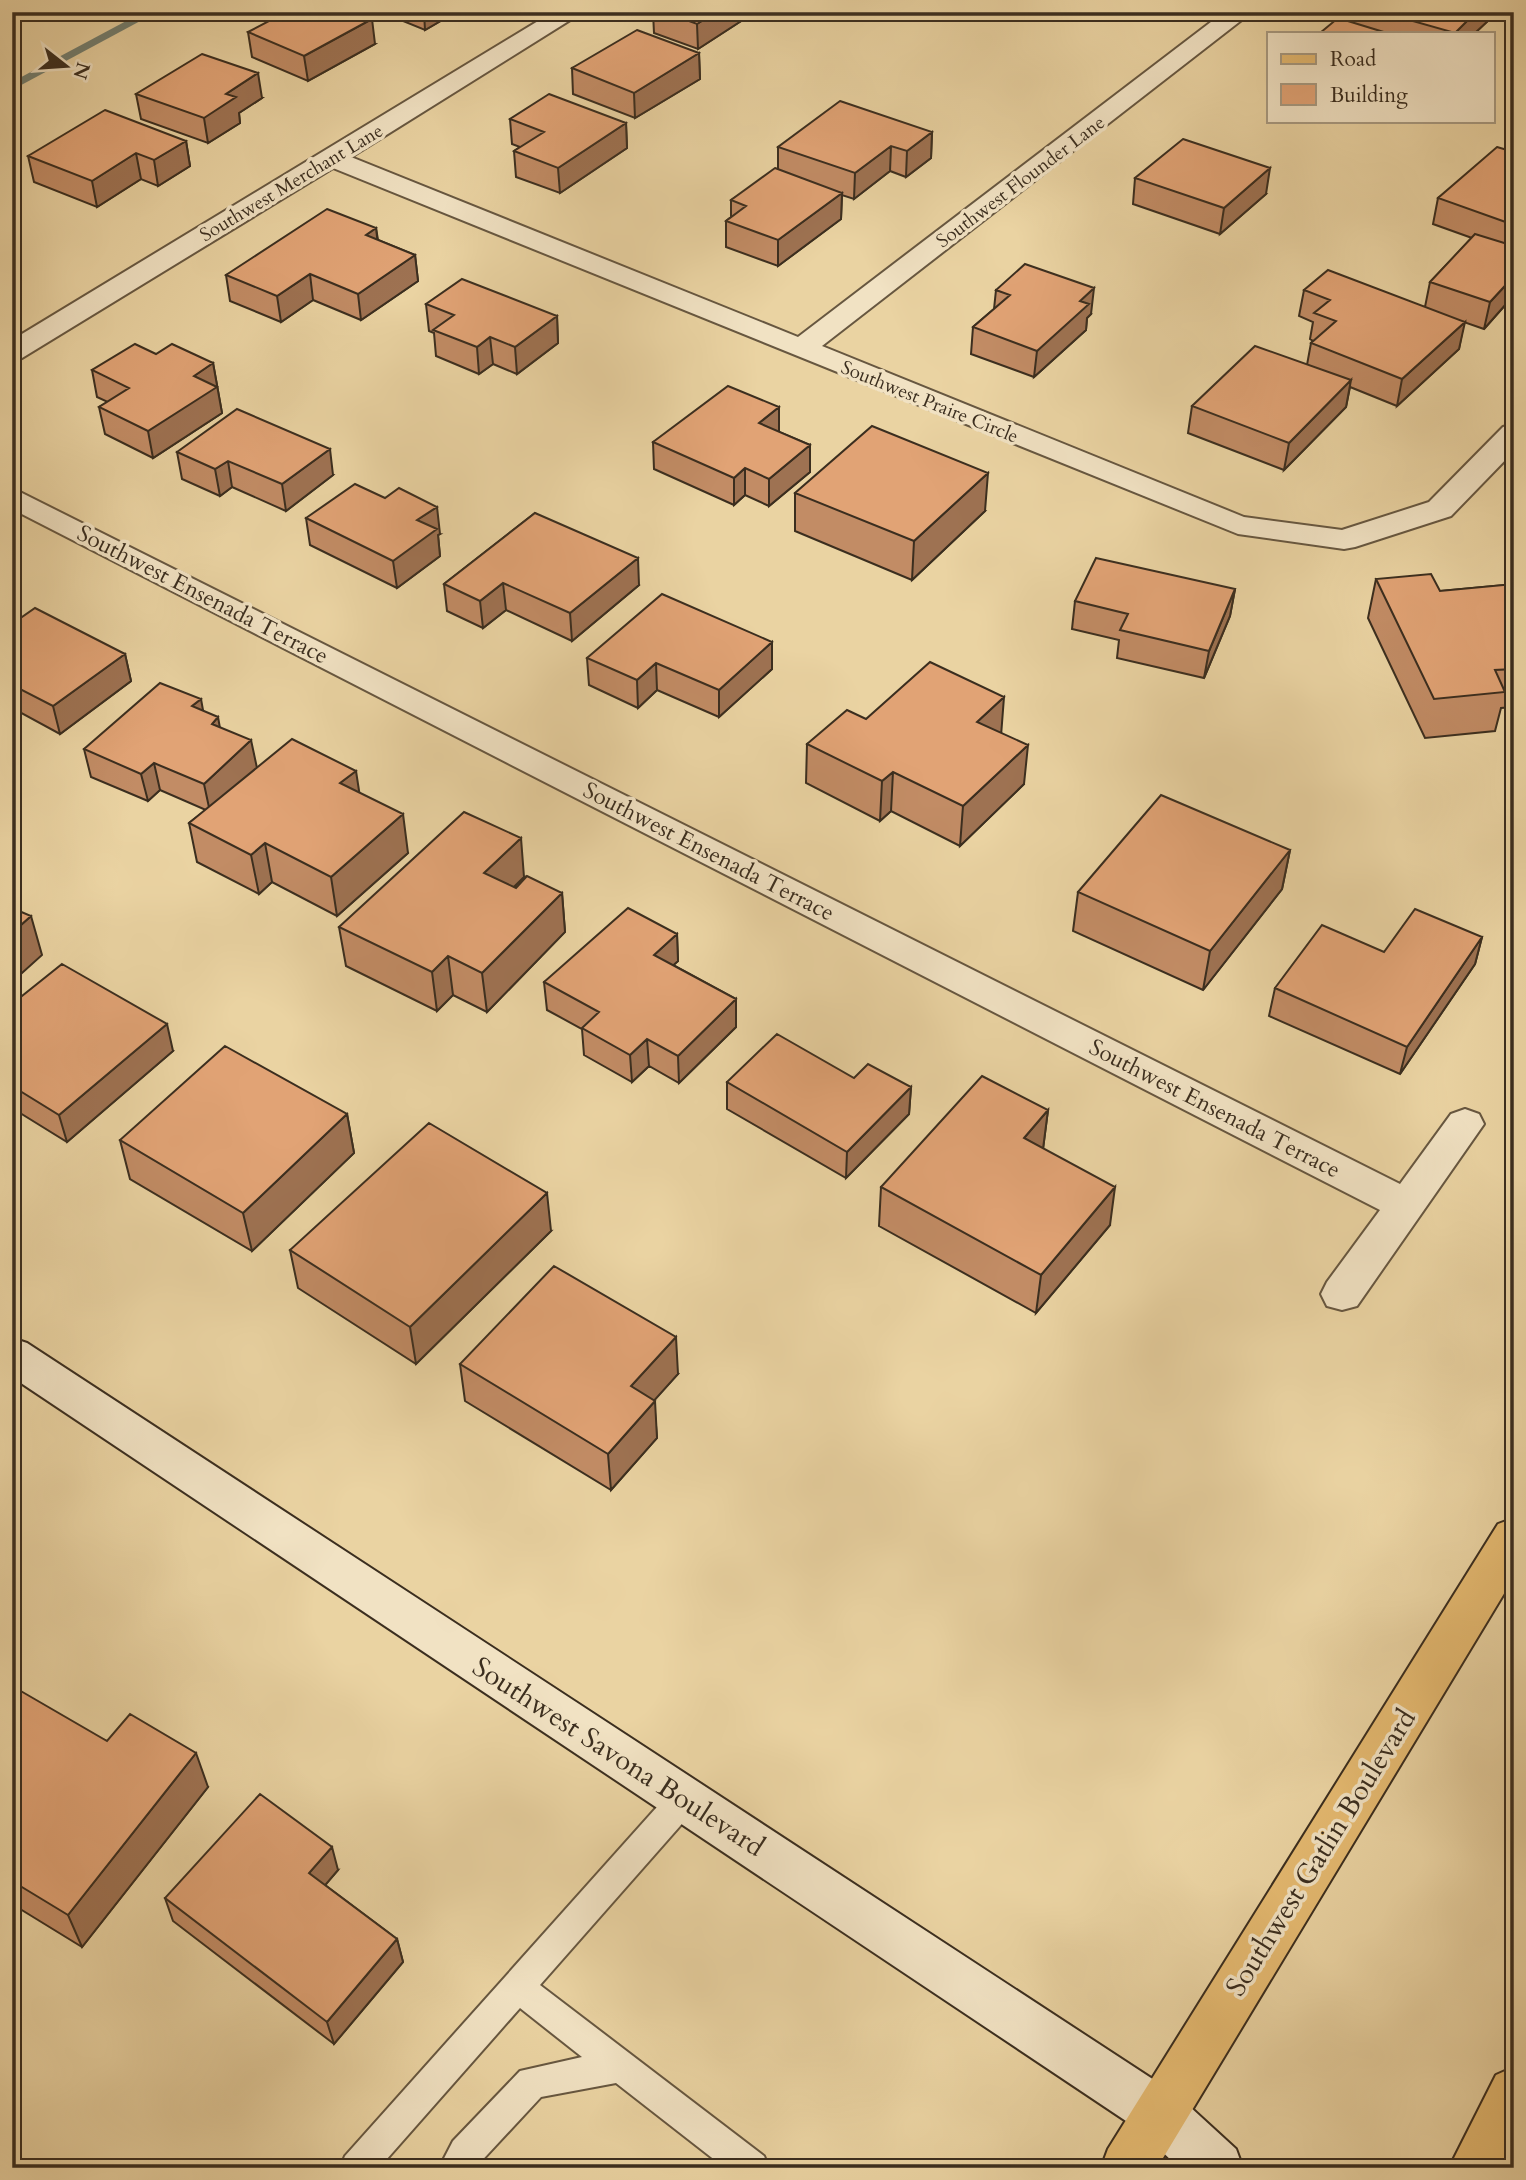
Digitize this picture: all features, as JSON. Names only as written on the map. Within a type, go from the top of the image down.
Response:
[{"type":"main road","name":"Southwest Gatlin Boulevard","points":[[1127,2168],[1514,1537]]},
{"type":"main road","points":[[1475,2168],[1514,2093]]},
{"type":"street","name":"Southwest Merchant Lane","points":[[12,352],[571,12]]},
{"type":"street","name":"Southwest Flounder Lane","points":[[800,349],[1240,12]]},
{"type":"street","name":"Southwest Praire Circle","points":[[331,158],[1238,525],[1343,540],[1440,509],[1514,433]]},
{"type":"street","name":"Southwest Ensenada Terrace","points":[[12,497],[1406,1205]]},
{"type":"street","points":[[1342,1294],[1465,1124]]},
{"type":"street","name":"Southwest Savona Boulevard","points":[[12,1355],[1159,2113],[1217,2168]]},
{"type":"lane","points":[[357,2168],[684,1799]]},
{"type":"lane","points":[[518,1987],[752,2168]]},
{"type":"lane","points":[[456,2168],[465,2153],[533,2081],[621,2066]]},
{"type":"building","points":[[286,12],[355,12],[372,19],[304,56],[248,32]]},
{"type":"building","points":[[664,12],[716,12],[697,24]]},
{"type":"building","points":[[1381,12],[1476,12],[1456,32]]},
{"type":"building","points":[[1338,18],[1384,32],[1321,32]]},
{"type":"building","points":[[637,30],[699,53],[634,93],[572,68]]},
{"type":"building","points":[[202,54],[258,73],[226,94],[236,97],[204,118],[136,94]]},
{"type":"building","points":[[549,94],[626,123],[558,168],[514,151],[544,132],[510,119]]},
{"type":"building","points":[[840,101],[932,132],[907,151],[891,146],[855,173],[778,147]]},
{"type":"building","points":[[105,110],[186,141],[154,160],[136,153],[92,181],[28,156]]},
{"type":"building","points":[[1183,139],[1270,168],[1224,208],[1135,178]]},
{"type":"building","points":[[1497,147],[1514,152],[1514,225],[1438,198]]},
{"type":"building","points":[[775,168],[842,193],[778,240],[726,221],[746,206],[731,200]]},
{"type":"building","points":[[327,209],[376,228],[366,235],[415,255],[358,294],[310,274],[277,296],[226,275]]},
{"type":"building","points":[[1475,234],[1514,246],[1514,276],[1490,302],[1430,282]]},
{"type":"building","points":[[1025,264],[1094,288],[1080,301],[1089,304],[1037,351],[973,327],[1010,295],[996,290]]},
{"type":"building","points":[[1328,270],[1465,322],[1402,379],[1311,343],[1336,321],[1314,313],[1330,300],[1304,290]]},
{"type":"building","points":[[462,279],[557,316],[515,347],[490,337],[477,347],[433,330],[454,315],[426,304]]},
{"type":"building","points":[[135,344],[156,354],[172,344],[213,363],[194,376],[217,387],[148,431],[99,407],[129,388],[92,370]]},
{"type":"building","points":[[1255,346],[1351,380],[1289,443],[1192,406]]},
{"type":"building","points":[[728,386],[779,407],[759,423],[810,445],[769,479],[745,468],[734,478],[653,442]]},
{"type":"building","points":[[237,409],[330,449],[282,484],[228,461],[215,469],[177,452]]},
{"type":"building","points":[[872,426],[988,473],[914,541],[795,493]]},
{"type":"building","points":[[355,484],[385,498],[399,488],[437,507],[417,520],[437,529],[393,561],[306,518]]},
{"type":"building","points":[[535,513],[638,558],[570,613],[503,583],[480,601],[444,584]]},
{"type":"building","points":[[1096,558],[1235,589],[1209,651],[1120,630],[1128,614],[1075,601]]},
{"type":"building","points":[[1431,574],[1440,591],[1514,584],[1514,669],[1495,670],[1505,692],[1434,699],[1376,579]]},
{"type":"building","points":[[662,594],[772,642],[719,690],[656,663],[637,680],[587,658]]},
{"type":"building","points":[[35,608],[125,654],[53,706],[12,685],[12,624]]},
{"type":"building","points":[[930,662],[1004,697],[977,722],[1028,745],[963,806],[893,772],[882,781],[807,744],[847,710],[866,719]]},
{"type":"building","points":[[160,683],[201,699],[192,706],[218,717],[212,724],[251,740],[204,784],[154,763],[141,774],[84,749]]},
{"type":"building","points":[[292,739],[356,771],[340,783],[403,814],[331,877],[265,843],[251,855],[189,823]]},
{"type":"building","points":[[1161,795],[1290,850],[1210,951],[1078,892]]},
{"type":"building","points":[[464,812],[521,838],[484,873],[516,888],[527,876],[562,893],[482,973],[448,956],[432,972],[339,927]]},
{"type":"building","points":[[12,908],[31,916],[12,933]]},
{"type":"building","points":[[628,908],[677,934],[654,955],[736,999],[678,1056],[647,1039],[630,1055],[582,1028],[599,1012],[544,982]]},
{"type":"building","points":[[1415,909],[1482,937],[1407,1047],[1275,988],[1322,925],[1384,952]]},
{"type":"building","points":[[62,964],[167,1024],[59,1115],[12,1086],[12,1004]]},
{"type":"building","points":[[777,1034],[854,1078],[868,1064],[911,1087],[847,1152],[727,1082]]},
{"type":"building","points":[[225,1046],[347,1114],[243,1213],[120,1140]]},
{"type":"building","points":[[982,1076],[1048,1110],[1024,1138],[1115,1187],[1041,1275],[881,1187]]},
{"type":"building","points":[[429,1123],[547,1193],[410,1327],[290,1250]]},
{"type":"building","points":[[554,1266],[676,1337],[631,1386],[655,1401],[608,1454],[460,1364]]},
{"type":"building","points":[[19,1690],[107,1741],[130,1714],[196,1753],[68,1915],[12,1881],[12,1698]]},
{"type":"building","points":[[260,1794],[332,1847],[309,1873],[397,1939],[327,2022],[165,1898]]},
{"type":"waterway","points":[[12,87],[152,12]]}]
